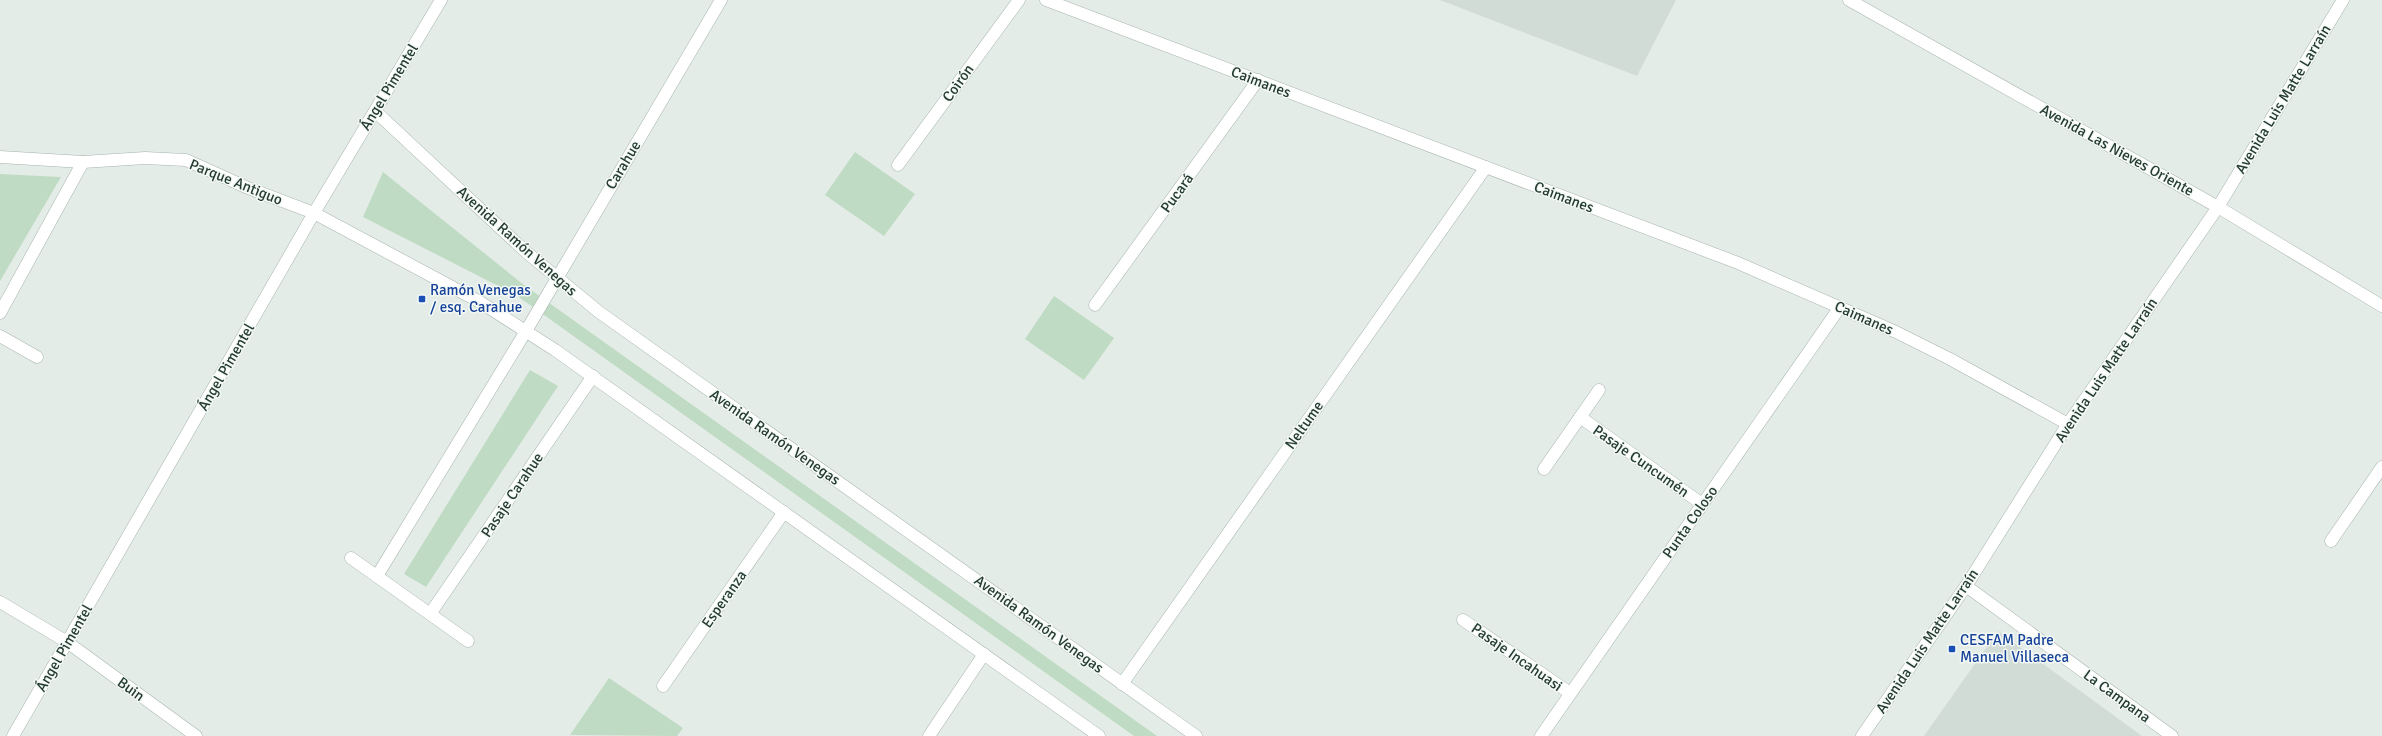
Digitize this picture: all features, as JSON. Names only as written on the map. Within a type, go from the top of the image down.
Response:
[{"type":"street","name":"Ángel Pimentel","points":[[13,736],[314,213],[441,0]]},
{"type":"street","name":"Carahue","points":[[526,331],[721,0]]},
{"type":"street","name":"Coirón","points":[[898,165],[1019,0]]},
{"type":"street","name":"Caimanes","points":[[1046,0],[1738,263],[1840,307],[1950,359],[2068,424]]},
{"type":"street","name":"Avenida Las Nieves Oriente","points":[[1848,0],[2218,207],[2382,306]]},
{"type":"street","name":"Avenida Luis Matte Larraín","points":[[1862,736],[1966,586],[2068,424],[2218,207],[2343,0]]},
{"type":"street","name":"Pucará","points":[[1095,305],[1258,80]]},
{"type":"street","name":"Avenida Ramón Venegas","points":[[376,111],[556,278],[606,317],[1196,736]]},
{"type":"street","name":"Parque Antiguo","points":[[0,157],[83,162],[145,158],[186,160],[248,188],[314,213]]},
{"type":"street","points":[[0,313],[83,162]]},
{"type":"street","name":"Neltume","points":[[1122,684],[1486,167]]},
{"type":"street","points":[[314,213],[440,279],[526,331],[593,376],[1099,736]]},
{"type":"street","name":"Punta Coloso","points":[[1540,736],[1840,307]]},
{"type":"street","points":[[378,576],[526,331]]},
{"type":"street","points":[[0,336],[37,357]]},
{"type":"street","name":"Pasaje Carahue","points":[[430,614],[593,376]]},
{"type":"street","name":"Pasaje Cuncumén","points":[[1544,469],[1599,390]]},
{"type":"street","name":"Pasaje Cuncumén","points":[[1580,417],[1702,504]]},
{"type":"street","points":[[2331,541],[2382,467]]},
{"type":"street","name":"Esperanza","points":[[663,686],[784,512]]},
{"type":"street","points":[[351,558],[468,641]]},
{"type":"street","name":"La Campana","points":[[1966,586],[2172,736]]},
{"type":"street","name":"Buin","points":[[0,602],[67,642],[196,736]]},
{"type":"street","name":"Pasaje Incahuasi","points":[[1463,620],[1570,693]]},
{"type":"street","points":[[929,736],[984,654]]},
{"type":"shaded area","points":[[1440,0],[1676,0],[1637,76]]},
{"type":"shaded area","points":[[1998,631],[2142,736],[1924,736]]},
{"type":"green space","points":[[855,152],[915,194],[884,236],[825,195]]},
{"type":"green space","points":[[383,172],[524,285],[1157,736],[1134,736],[516,295],[363,217]]},
{"type":"green space","points":[[0,174],[61,177],[0,281]]},
{"type":"green space","points":[[1054,296],[1114,338],[1084,380],[1025,339]]},
{"type":"green space","points":[[530,370],[558,386],[426,587],[404,574]]},
{"type":"green space","points":[[609,678],[683,728],[677,736],[570,735]]},
{"type":"place","name":"Ramón Venegas / esq. Carahue","points":[[422,299]]},
{"type":"place","name":"CESFAM Padre Manuel Villaseca","points":[[1952,649]]}]
